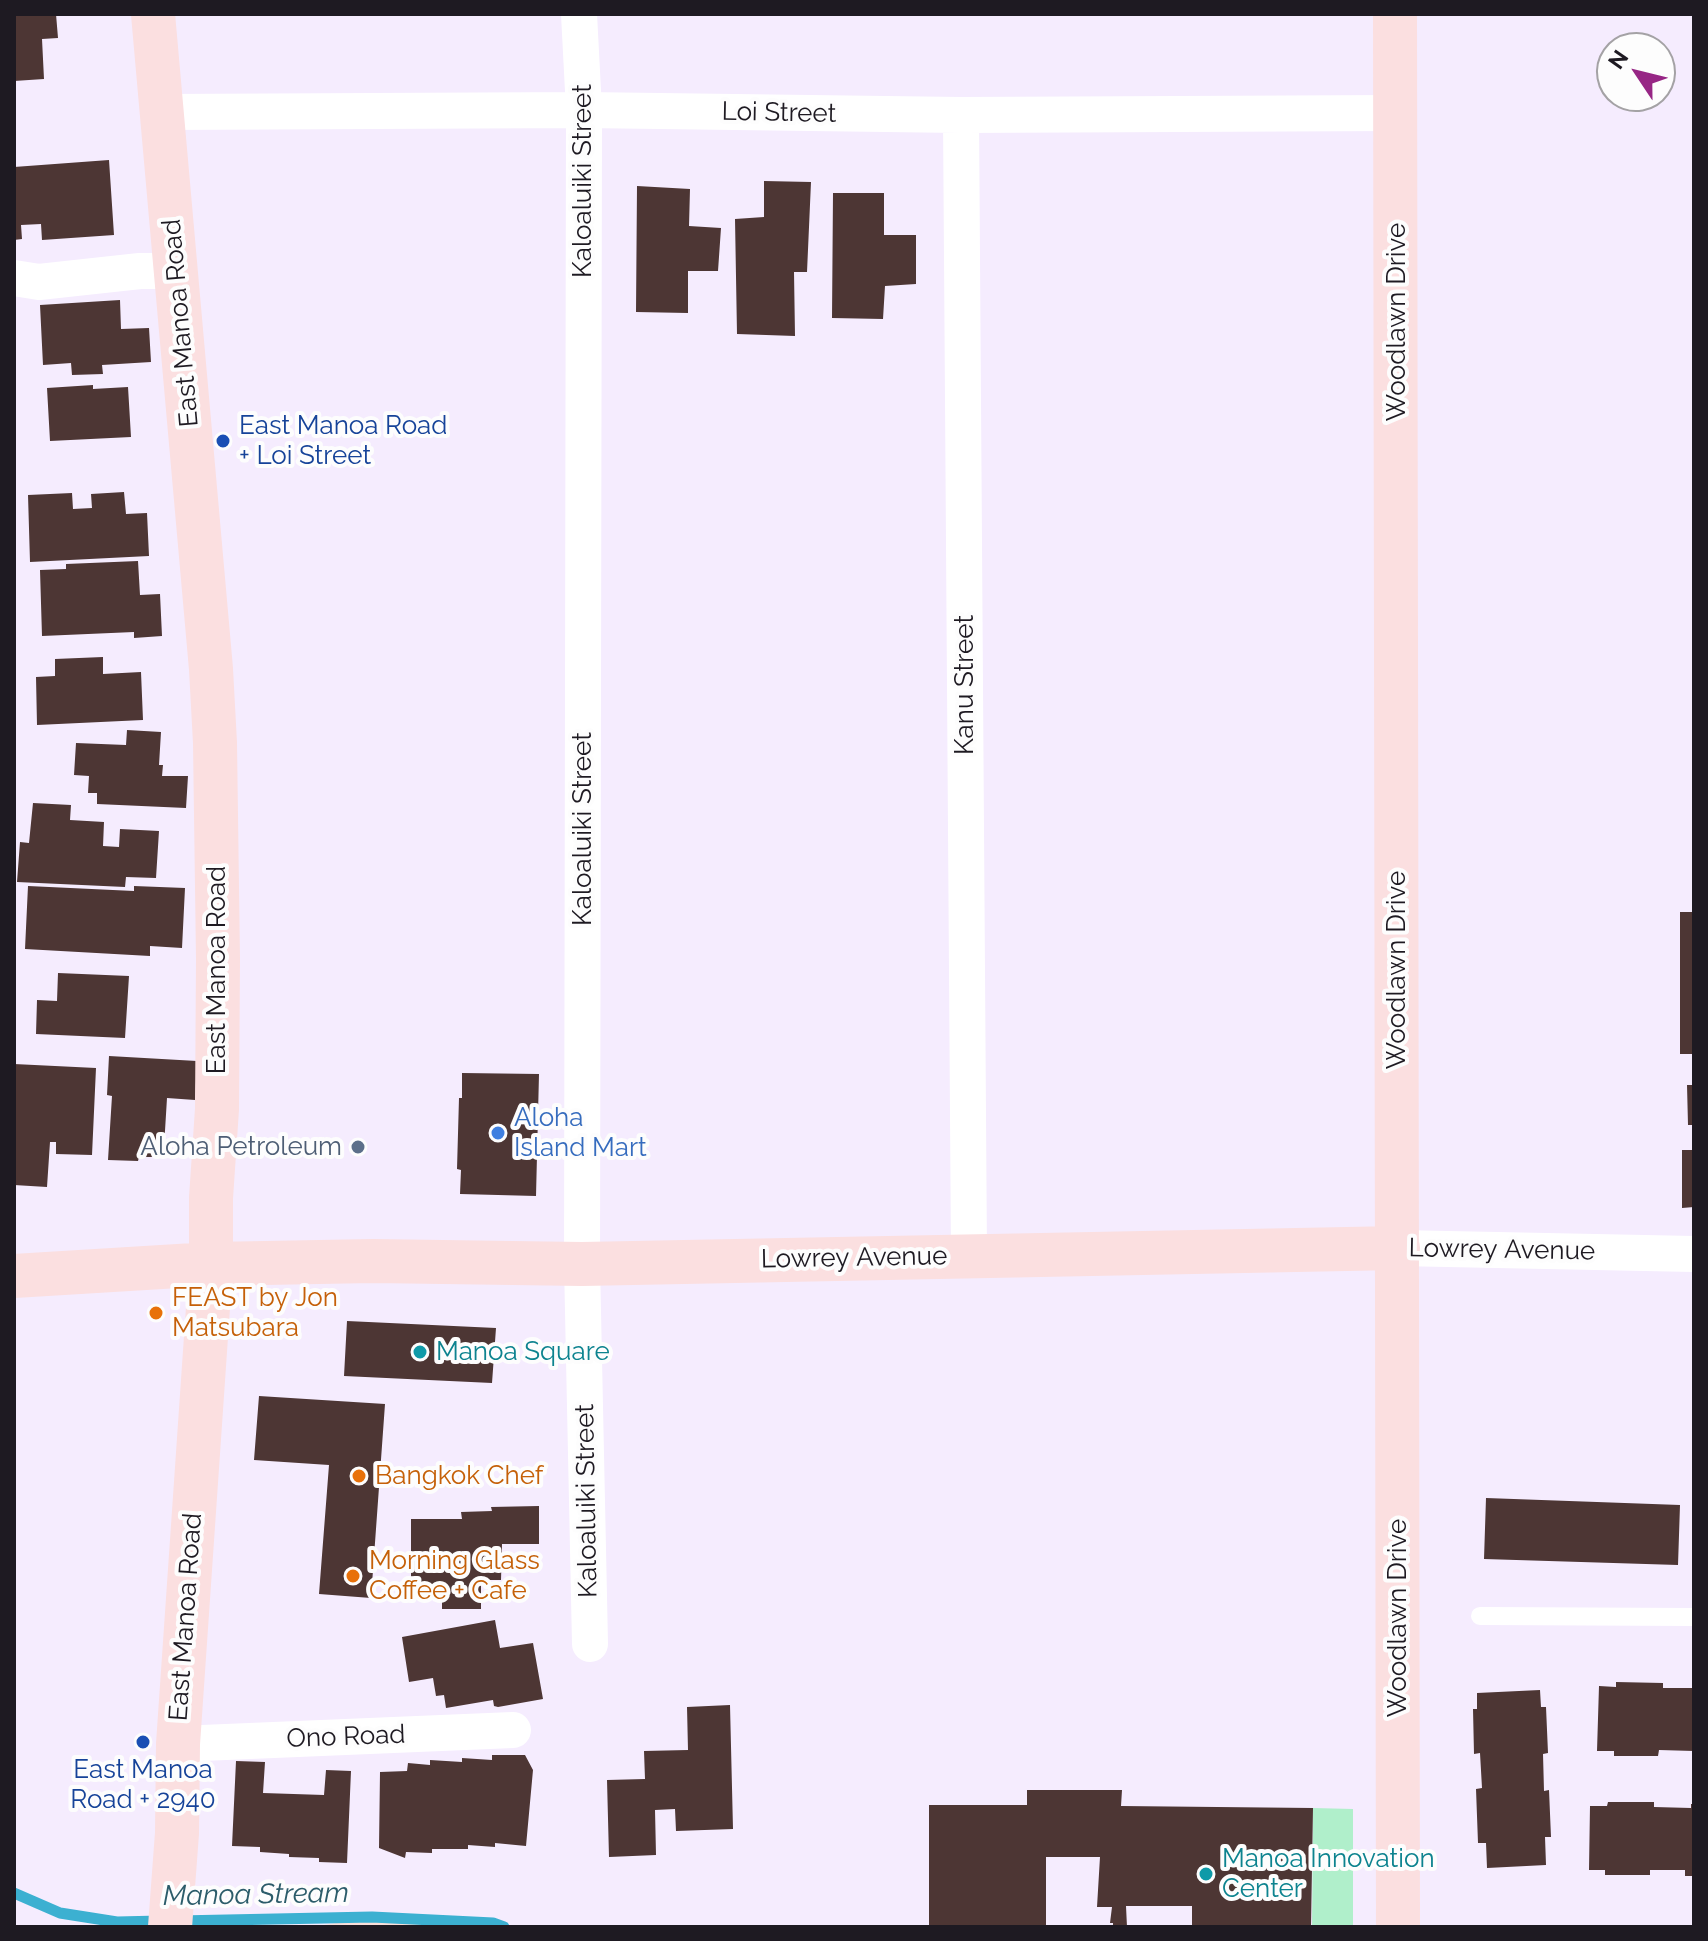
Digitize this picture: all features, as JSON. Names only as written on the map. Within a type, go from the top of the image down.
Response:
[{"type":"street","name":"East Manoa Road","points":[[153,14],[215,743],[217,1094],[211,1264],[178,1744],[177,1833],[170,1927]]},
{"type":"street","name":"Kaloaluiki Street","points":[[579,14],[584,110],[582,1264],[590,1644]]},
{"type":"street","name":"Woodlawn Drive","points":[[1395,14],[1398,1927]]},
{"type":"street","name":"Loi Street","points":[[163,112],[1396,113]]},
{"type":"street","name":"Kanu Street","points":[[961,115],[969,1256]]},
{"type":"street","points":[[14,278],[39,282],[140,271],[177,271]]},
{"type":"street","name":"Lowrey Avenue","points":[[26,1275],[211,1264],[373,1261],[582,1264],[1398,1248],[1694,1254]]},
{"type":"street","name":"Ono Road","points":[[178,1744],[513,1730]]},
{"type":"lane","points":[[1480,1616],[1694,1617]]},
{"type":"shaded area","points":[[372,1917],[493,1923],[504,1927],[312,1927]]},
{"type":"green space","points":[[1313,1808],[1353,1809],[1353,1927],[1312,1927]]},
{"type":"building","points":[[14,14],[56,14],[58,38],[42,39],[44,79],[14,81]]},
{"type":"building","points":[[109,160],[114,235],[42,240],[41,224],[21,225],[22,239],[14,240],[14,167]]},
{"type":"building","points":[[764,181],[811,182],[807,272],[794,272],[795,336],[737,334],[735,219],[764,217]]},
{"type":"building","points":[[637,186],[690,189],[689,226],[721,228],[718,271],[688,271],[688,313],[636,312]]},
{"type":"building","points":[[833,193],[884,193],[884,235],[916,235],[916,284],[885,286],[883,319],[832,318]]},
{"type":"building","points":[[120,300],[121,329],[149,328],[151,362],[102,365],[103,374],[72,375],[71,363],[43,365],[40,305]]},
{"type":"building","points":[[93,385],[93,389],[128,387],[131,437],[50,441],[47,388]]},
{"type":"building","points":[[124,492],[126,514],[147,513],[149,556],[30,562],[28,495],[72,493],[73,509],[92,508],[91,494]]},
{"type":"building","points":[[138,561],[140,595],[160,594],[162,636],[134,638],[134,632],[42,636],[40,570],[66,569],[66,564]]},
{"type":"building","points":[[103,657],[103,674],[141,672],[143,720],[37,725],[36,677],[55,676],[55,659]]},
{"type":"building","points":[[127,730],[161,732],[159,765],[163,765],[162,776],[188,776],[186,808],[97,804],[97,793],[88,793],[89,776],[74,775],[76,743],[126,745]]},
{"type":"building","points":[[33,803],[71,805],[70,820],[104,822],[103,846],[119,847],[120,829],[159,831],[156,878],[126,877],[125,887],[17,882],[20,842],[29,843]]},
{"type":"building","points":[[28,886],[134,891],[134,886],[185,888],[182,948],[150,946],[150,956],[25,949]]},
{"type":"building","points":[[1680,912],[1694,912],[1694,1054],[1680,1054]]},
{"type":"building","points":[[58,973],[129,976],[125,1038],[36,1034],[37,1000],[57,1001]]},
{"type":"building","points":[[109,1056],[197,1061],[195,1100],[167,1098],[164,1147],[155,1146],[155,1157],[139,1157],[138,1161],[108,1160],[112,1096],[107,1095]]},
{"type":"building","points":[[14,1064],[96,1068],[92,1155],[56,1154],[56,1142],[50,1142],[47,1187],[14,1185]]},
{"type":"building","name":"Aloha Island Mart","points":[[462,1073],[539,1074],[536,1196],[460,1194],[461,1170],[457,1169]]},
{"type":"building","points":[[1687,1085],[1694,1085],[1694,1125],[1688,1125]]},
{"type":"building","points":[[1682,1150],[1694,1150],[1694,1207],[1682,1208]]},
{"type":"building","name":"Manoa Square","points":[[347,1321],[496,1328],[492,1383],[344,1376]]},
{"type":"building","points":[[259,1396],[385,1404],[371,1598],[319,1594],[329,1465],[254,1460]]},
{"type":"building","points":[[1486,1498],[1680,1505],[1678,1565],[1484,1559]]},
{"type":"building","points":[[539,1506],[539,1544],[502,1544],[501,1580],[481,1580],[481,1609],[442,1609],[442,1588],[411,1587],[411,1519],[462,1519],[461,1512],[492,1511],[491,1507]]},
{"type":"building","points":[[495,1620],[500,1648],[533,1643],[543,1699],[498,1707],[494,1706],[493,1700],[446,1708],[444,1695],[436,1696],[433,1678],[409,1682],[402,1637]]},
{"type":"building","points":[[1616,1682],[1663,1683],[1663,1688],[1694,1688],[1694,1751],[1659,1750],[1658,1756],[1614,1756],[1614,1751],[1597,1751],[1599,1686],[1616,1687]]},
{"type":"building","points":[[1540,1690],[1541,1707],[1546,1707],[1548,1753],[1543,1754],[1544,1791],[1549,1790],[1551,1837],[1545,1837],[1546,1865],[1487,1868],[1486,1843],[1478,1843],[1476,1789],[1482,1788],[1480,1753],[1474,1754],[1473,1709],[1477,1709],[1477,1693]]},
{"type":"building","points":[[730,1705],[733,1829],[676,1831],[675,1809],[655,1810],[656,1855],[609,1857],[607,1780],[645,1779],[644,1751],[688,1750],[687,1707]]},
{"type":"building","points":[[492,1755],[525,1755],[533,1770],[526,1846],[495,1843],[495,1847],[468,1845],[468,1849],[406,1852],[405,1858],[379,1848],[380,1772],[407,1771],[408,1763],[430,1765],[430,1760],[492,1760]]},
{"type":"building","points":[[236,1761],[265,1762],[263,1793],[324,1795],[326,1770],[351,1771],[347,1863],[319,1862],[319,1858],[260,1852],[260,1847],[232,1846]]},
{"type":"building","name":"Manoa Innovation Center","points":[[1027,1790],[1122,1790],[1121,1806],[1313,1808],[1311,1927],[1192,1927],[1192,1906],[1126,1906],[1127,1927],[1113,1927],[1110,1923],[1112,1907],[1097,1907],[1100,1857],[1046,1857],[1046,1927],[929,1927],[929,1805],[1027,1805]]},
{"type":"building","points":[[1608,1802],[1654,1802],[1654,1807],[1691,1808],[1694,1804],[1694,1876],[1685,1876],[1685,1870],[1650,1870],[1650,1875],[1605,1875],[1605,1870],[1589,1870],[1590,1806],[1607,1806]]},
{"type":"waterway","name":"Manoa Stream","points":[[14,1893],[60,1913],[117,1922],[160,1921]]},
{"type":"waterway","name":"Manoa Stream","points":[[178,1921],[372,1917],[493,1923],[504,1927]]},
{"type":"place","name":"East Manoa Road + Loi Street","points":[[223,441]]},
{"type":"place","name":"Aloha Island Mart","points":[[498,1133]]},
{"type":"place","name":"Aloha Petroleum","points":[[358,1147]]},
{"type":"place","name":"FEAST by Jon Matsubara","points":[[156,1313]]},
{"type":"place","name":"Manoa Square","points":[[420,1352]]},
{"type":"place","name":"Bangkok Chef","points":[[359,1476]]},
{"type":"place","name":"Morning Glass Coffee + Cafe","points":[[353,1576]]},
{"type":"place","name":"East Manoa Road + 2940","points":[[143,1742]]},
{"type":"place","name":"Manoa Innovation Center","points":[[1206,1874]]}]
